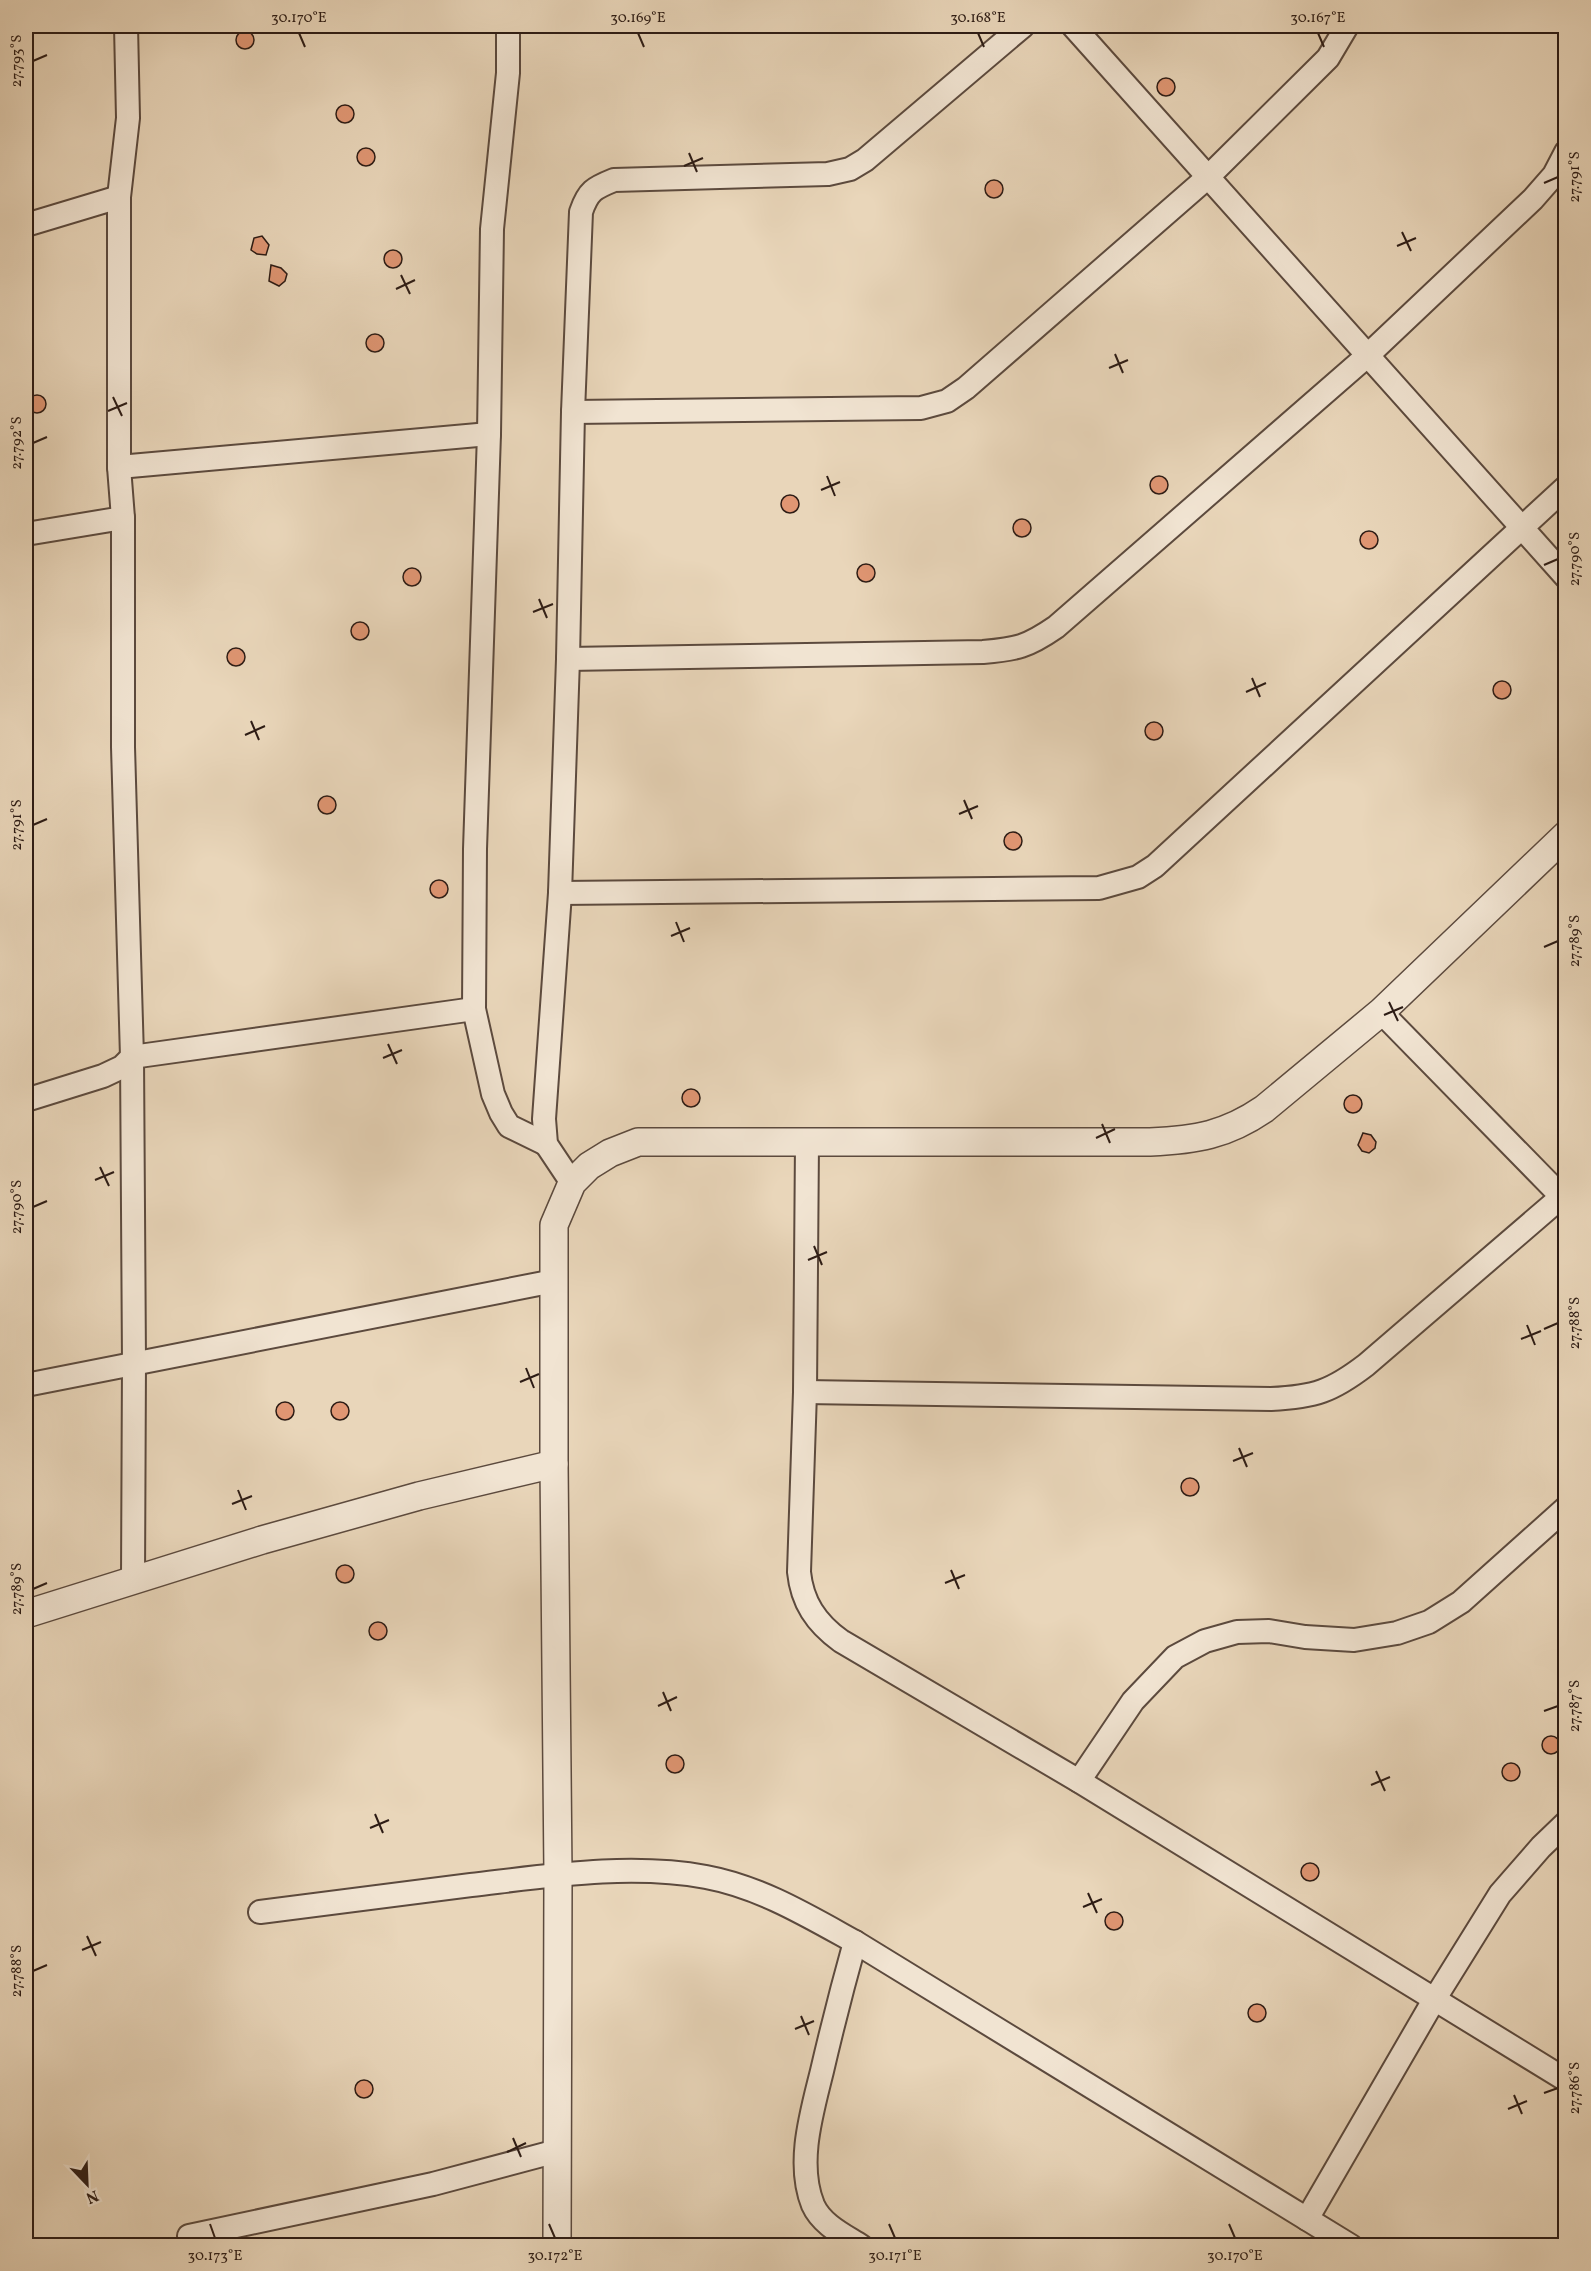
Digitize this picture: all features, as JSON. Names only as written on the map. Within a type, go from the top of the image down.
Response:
[{"type":"street","points":[[126,26],[128,118],[119,197],[119,467],[123,518],[123,747],[132,1057],[133,1580]]},
{"type":"street","points":[[508,26],[508,73],[492,229],[489,434],[478,719],[474,1009],[493,1094],[501,1113],[509,1126],[546,1144]]},
{"type":"street","points":[[572,1183],[557,1164],[546,1144],[544,1119],[560,893],[573,412],[581,212],[586,195],[614,180],[828,174],[850,169],[880,148],[1023,26]]},
{"type":"street","points":[[1073,26],[1566,577]]},
{"type":"street","points":[[573,412],[921,408],[947,401],[966,388],[1208,177],[1328,58],[1347,26]]},
{"type":"street","points":[[568,659],[983,652],[1013,649],[1033,643],[1056,627],[1367,356],[1533,199],[1554,175],[1566,152]]},
{"type":"street","points":[[26,225],[119,197]]},
{"type":"street","points":[[119,467],[489,434]]},
{"type":"street","points":[[560,893],[1099,888],[1138,877],[1155,866],[1566,487]]},
{"type":"street","points":[[26,534],[123,518]]},
{"type":"street","points":[[557,2246],[558,1874],[554,1225],[572,1183],[589,1166],[609,1153],[638,1142],[1150,1142],[1181,1141],[1211,1136],[1248,1120],[1264,1109],[1381,1012],[1566,835]]},
{"type":"street","points":[[26,1100],[103,1076],[122,1067],[132,1057],[474,1009]]},
{"type":"street","points":[[805,1392],[1271,1399],[1301,1398],[1322,1393],[1345,1381],[1564,1197],[1381,1012]]},
{"type":"street","points":[[807,1142],[805,1392],[799,1572],[801,1589],[815,1618],[826,1631],[841,1641],[1079,1782],[1566,2080]]},
{"type":"street","points":[[26,1385],[554,1281]]},
{"type":"street","points":[[26,1614],[262,1540],[419,1496],[554,1464]]},
{"type":"street","points":[[1079,1782],[1133,1701],[1175,1657],[1205,1641],[1237,1632],[1269,1631],[1305,1637],[1354,1640],[1397,1633],[1429,1622],[1461,1602],[1566,1508]]},
{"type":"street","points":[[1307,2218],[1434,2000],[1500,1894],[1540,1847],[1566,1823]]},
{"type":"street","points":[[260,1912],[558,1874],[661,1871],[708,1878],[748,1890],[796,1909],[855,1942],[1351,2246]]},
{"type":"street","points":[[855,1942],[831,2028],[809,2127],[806,2158],[807,2187],[814,2207],[829,2226],[861,2246]]},
{"type":"street","points":[[189,2236],[433,2184],[557,2151]]},
{"type":"building","points":[[245,31],[251,34],[254,40],[251,46],[245,49],[239,46],[236,40],[239,34]]},
{"type":"building","points":[[1166,78],[1172,81],[1175,87],[1172,93],[1166,96],[1160,93],[1157,87],[1160,81]]},
{"type":"building","points":[[345,105],[351,108],[354,114],[351,120],[345,123],[339,120],[336,114],[339,108]]},
{"type":"building","points":[[366,148],[372,151],[375,157],[372,163],[366,166],[360,163],[357,157],[360,151]]},
{"type":"building","points":[[994,180],[1000,183],[1003,189],[1000,195],[994,198],[988,195],[985,189],[988,183]]},
{"type":"building","points":[[262,236],[269,245],[266,255],[257,254],[251,250],[254,238]]},
{"type":"building","points":[[393,250],[399,253],[402,259],[399,265],[393,268],[387,265],[384,259],[387,253]]},
{"type":"building","points":[[271,265],[281,268],[287,274],[285,281],[279,286],[269,281]]},
{"type":"building","points":[[375,334],[381,337],[384,343],[381,349],[375,352],[369,349],[366,343],[369,337]]},
{"type":"building","points":[[37,395],[43,398],[46,404],[43,410],[37,413],[31,410],[28,404],[31,398]]},
{"type":"building","points":[[1159,476],[1165,479],[1168,485],[1165,491],[1159,494],[1153,491],[1150,485],[1153,479]]},
{"type":"building","points":[[790,495],[796,498],[799,504],[796,510],[790,513],[784,510],[781,504],[784,498]]},
{"type":"building","points":[[1022,519],[1028,522],[1031,528],[1028,534],[1022,537],[1016,534],[1013,528],[1016,522]]},
{"type":"building","points":[[1369,531],[1375,534],[1378,540],[1375,546],[1369,549],[1363,546],[1360,540],[1363,534]]},
{"type":"building","points":[[866,564],[872,567],[875,573],[872,579],[866,582],[860,579],[857,573],[860,567]]},
{"type":"building","points":[[412,568],[418,571],[421,577],[418,583],[412,586],[406,583],[403,577],[406,571]]},
{"type":"building","points":[[360,622],[366,625],[369,631],[366,637],[360,640],[354,637],[351,631],[354,625]]},
{"type":"building","points":[[236,648],[242,651],[245,657],[242,663],[236,666],[230,663],[227,657],[230,651]]},
{"type":"building","points":[[1502,681],[1508,684],[1511,690],[1508,696],[1502,699],[1496,696],[1493,690],[1496,684]]},
{"type":"building","points":[[1154,722],[1160,725],[1163,731],[1160,737],[1154,740],[1148,737],[1145,731],[1148,725]]},
{"type":"building","points":[[327,796],[333,799],[336,805],[333,811],[327,814],[321,811],[318,805],[321,799]]},
{"type":"building","points":[[1013,832],[1019,835],[1022,841],[1019,847],[1013,850],[1007,847],[1004,841],[1007,835]]},
{"type":"building","points":[[439,880],[445,883],[448,889],[445,895],[439,898],[433,895],[430,889],[433,883]]},
{"type":"building","points":[[691,1089],[697,1092],[700,1098],[697,1104],[691,1107],[685,1104],[682,1098],[685,1092]]},
{"type":"building","points":[[1353,1095],[1359,1098],[1362,1104],[1359,1110],[1353,1113],[1347,1110],[1344,1104],[1347,1098]]},
{"type":"building","points":[[1363,1133],[1371,1135],[1376,1142],[1375,1148],[1369,1153],[1362,1151],[1358,1145]]},
{"type":"building","points":[[285,1402],[291,1405],[294,1411],[291,1417],[285,1420],[279,1417],[276,1411],[279,1405]]},
{"type":"building","points":[[340,1402],[346,1405],[349,1411],[346,1417],[340,1420],[334,1417],[331,1411],[334,1405]]},
{"type":"building","points":[[1190,1478],[1196,1481],[1199,1487],[1196,1493],[1190,1496],[1184,1493],[1181,1487],[1184,1481]]},
{"type":"building","points":[[345,1565],[351,1568],[354,1574],[351,1580],[345,1583],[339,1580],[336,1574],[339,1568]]},
{"type":"building","points":[[378,1622],[384,1625],[387,1631],[384,1637],[378,1640],[372,1637],[369,1631],[372,1625]]},
{"type":"building","points":[[1551,1736],[1557,1739],[1560,1745],[1557,1751],[1551,1754],[1545,1751],[1542,1745],[1545,1739]]},
{"type":"building","points":[[675,1755],[681,1758],[684,1764],[681,1770],[675,1773],[669,1770],[666,1764],[669,1758]]},
{"type":"building","points":[[1511,1763],[1517,1766],[1520,1772],[1517,1778],[1511,1781],[1505,1778],[1502,1772],[1505,1766]]},
{"type":"building","points":[[1310,1863],[1316,1866],[1319,1872],[1316,1878],[1310,1881],[1304,1878],[1301,1872],[1304,1866]]},
{"type":"building","points":[[1114,1912],[1120,1915],[1123,1921],[1120,1927],[1114,1930],[1108,1927],[1105,1921],[1108,1915]]},
{"type":"building","points":[[1257,2004],[1263,2007],[1266,2013],[1263,2019],[1257,2022],[1251,2019],[1248,2013],[1251,2007]]},
{"type":"building","points":[[364,2080],[370,2083],[373,2089],[370,2095],[364,2098],[358,2095],[355,2089],[358,2083]]}]
